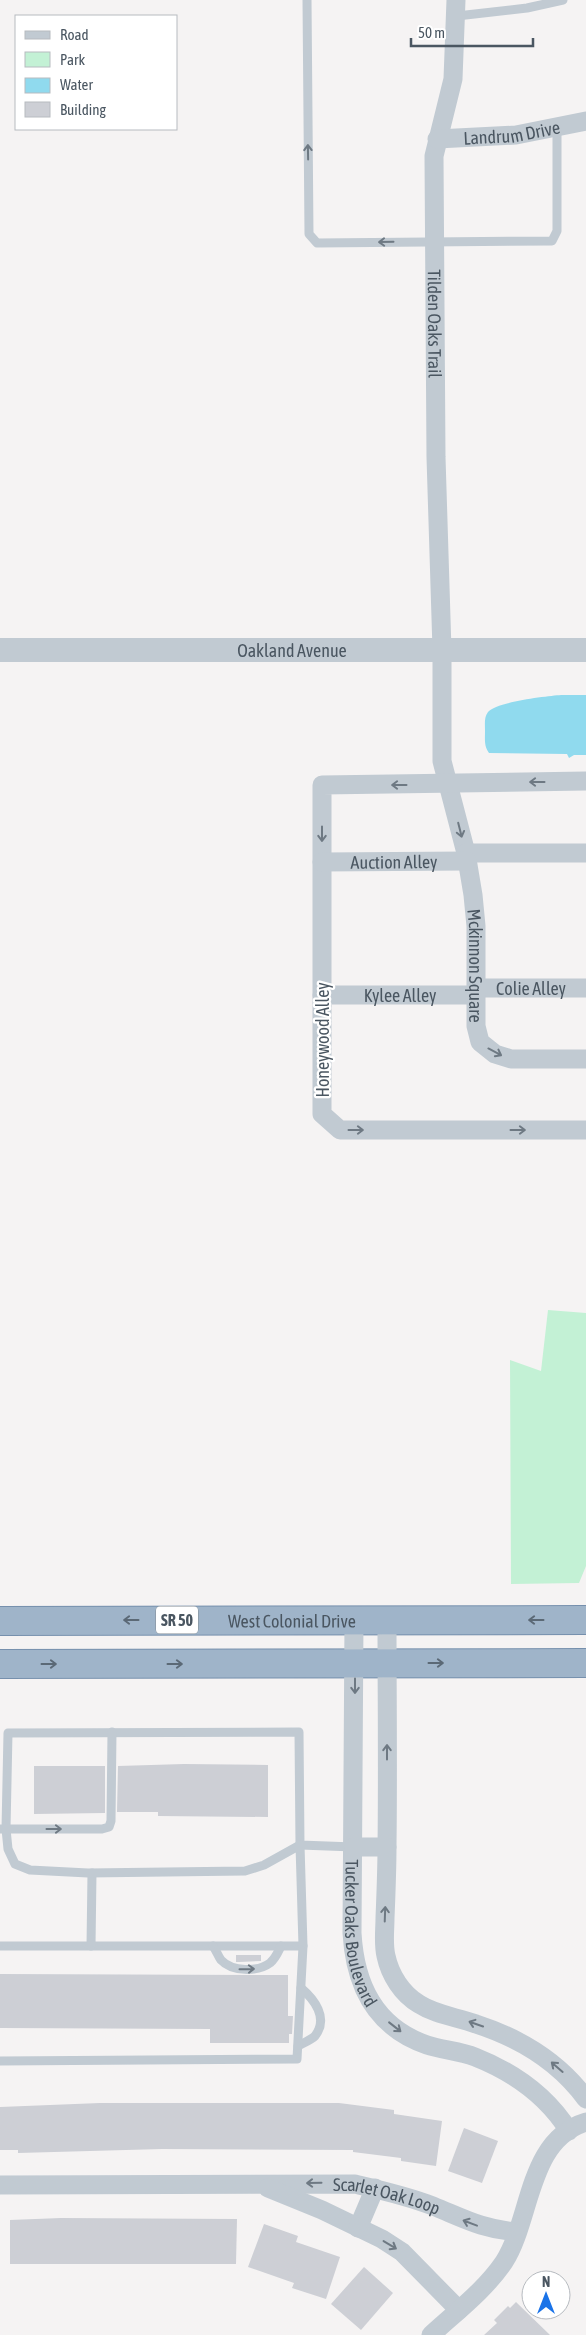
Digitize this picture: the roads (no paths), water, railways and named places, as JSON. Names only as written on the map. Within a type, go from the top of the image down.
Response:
[{"type":"highway","name":"West Colonial Drive","points":[[0,1621],[586,1620]]},
{"type":"highway","points":[[0,1664],[586,1663]]},
{"type":"street","name":"Tilden Oaks Trail","points":[[442,650],[436,457],[434,156],[452,79],[457,8]]},
{"type":"street","name":"Landrum Drive","points":[[437,139],[516,135],[586,121]]},
{"type":"street","name":"Oakland Avenue","points":[[0,650],[586,650]]},
{"type":"street","name":"Mckinnon Square","points":[[442,650],[442,762],[467,857],[476,926],[476,1026],[480,1042],[495,1054],[512,1059],[586,1059]]},
{"type":"street","points":[[448,782],[586,781]]},
{"type":"street","name":"Honeywood Alley","points":[[448,782],[416,785],[322,786],[322,1114],[340,1130],[586,1130]]},
{"type":"street","name":"Auction Alley","points":[[322,862],[586,853]]},
{"type":"street","name":"Colie Alley","points":[[476,991],[586,988]]},
{"type":"street","name":"Kylee Alley","points":[[322,995],[476,991]]},
{"type":"street","name":"Tucker Oaks Boulevard","points":[[354,1620],[352,1933],[354,1959],[364,1992],[376,2010],[409,2038],[427,2045],[474,2056],[506,2072],[545,2100],[557,2112],[569,2131]]},
{"type":"street","name":"Tucker Oaks Boulevard","points":[[387,1620],[385,1954],[390,1970],[396,1982],[417,2004],[430,2010],[477,2024],[521,2043],[553,2064],[586,2099]]},
{"type":"street","points":[[354,1847],[387,1847]]},
{"type":"street","points":[[506,2072],[521,2043]]},
{"type":"street","points":[[431,2335],[493,2276],[504,2261],[518,2232],[543,2159],[555,2143],[569,2131],[586,2122]]},
{"type":"street","name":"Scarlet Oak Loop","points":[[0,2185],[333,2183],[375,2188],[433,2206],[483,2228],[518,2232]]},
{"type":"street","name":"Scarlet Oak Loop","points":[[250,2184],[295,2198],[358,2228],[402,2252],[459,2310]]},
{"type":"street","points":[[358,2228],[375,2188]]},
{"type":"lane","points":[[307,0],[309,234],[317,243],[552,241],[557,231],[557,126]]},
{"type":"lane","points":[[457,8],[527,8],[563,0]]},
{"type":"lane","points":[[3,1829],[102,1829],[108,1826],[111,1821],[112,1732]]},
{"type":"lane","points":[[0,2061],[298,2059],[303,1946],[300,1845],[299,1732],[8,1733],[3,1829],[9,1854],[15,1864],[30,1870],[92,1872],[245,1871],[264,1865],[300,1845],[354,1847]]},
{"type":"lane","points":[[91,1946],[92,1872]]},
{"type":"lane","points":[[0,1946],[303,1946]]},
{"type":"lane","points":[[213,1946],[222,1960],[228,1965],[238,1969],[252,1969],[272,1962],[281,1946]]},
{"type":"lane","points":[[298,2046],[314,2037],[320,2020],[315,1999],[301,1988]]},
{"type":"water","points":[[561,695],[586,695],[586,755],[574,755],[569,758],[567,754],[489,753],[485,740],[485,721],[488,712],[493,708],[511,702]]}]
